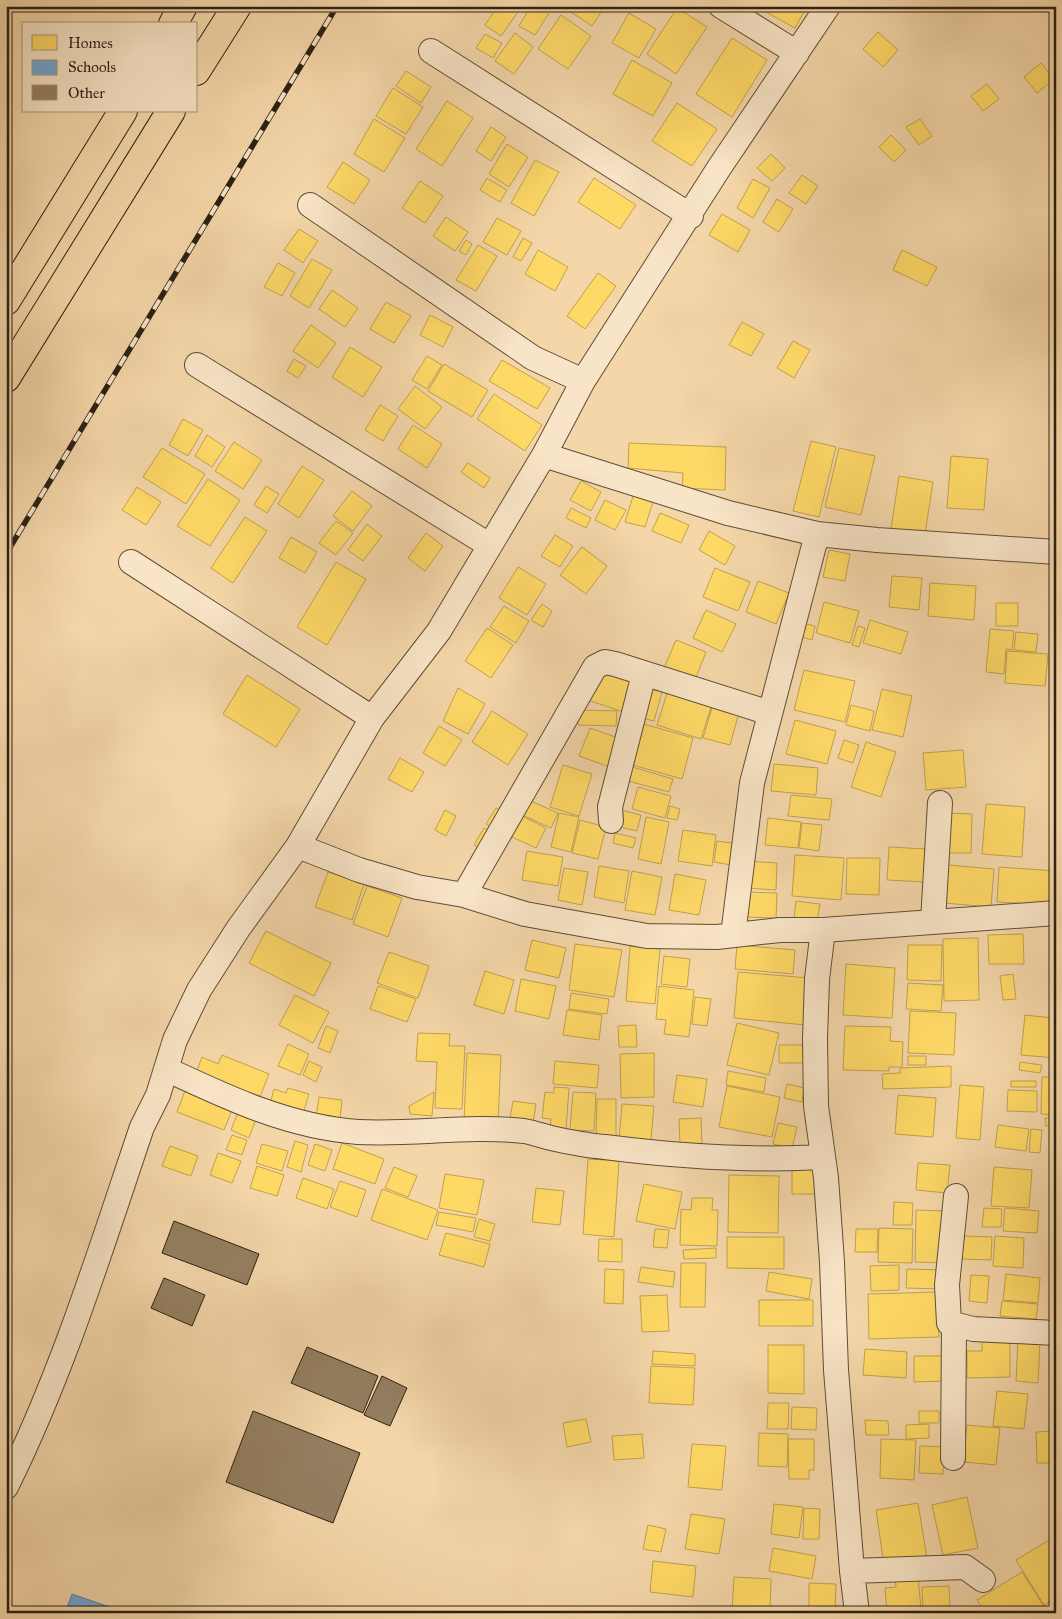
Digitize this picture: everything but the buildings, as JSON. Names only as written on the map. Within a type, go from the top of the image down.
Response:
[{"type":"main road","points":[[175,22],[183,6]]},
{"type":"main road","points":[[198,68],[237,6]]},
{"type":"main road","points":[[6,301],[122,112]]},
{"type":"main road","points":[[6,378],[170,112]]},
{"type":"street","points":[[721,6],[797,53]]},
{"type":"street","points":[[6,1487],[23,1453],[68,1344],[142,1127],[158,1095],[175,1040],[199,990],[238,929],[298,846],[372,718],[439,631],[544,455],[583,381],[691,216],[719,168],[828,6]]},
{"type":"street","points":[[432,51],[691,216]]},
{"type":"street","points":[[310,205],[533,358],[583,381]]},
{"type":"street","points":[[198,365],[489,545]]},
{"type":"street","points":[[544,455],[719,511],[817,534],[1056,552]]},
{"type":"street","points":[[733,935],[752,783],[817,534]]},
{"type":"street","points":[[131,562],[372,718]]},
{"type":"street","points":[[464,895],[595,667],[605,662],[770,713]]},
{"type":"street","points":[[610,821],[610,806],[644,674]]},
{"type":"street","points":[[933,921],[940,802]]},
{"type":"street","points":[[298,846],[360,870],[417,887],[464,895],[525,914],[599,929],[647,936],[717,937],[780,930],[822,930],[1056,913]]},
{"type":"street","points":[[822,930],[817,979],[815,1039],[816,1106],[824,1157],[832,1262],[836,1370],[852,1571],[858,1613]]},
{"type":"street","points":[[166,1068],[220,1094],[277,1117],[312,1127],[358,1132],[469,1129],[525,1132],[605,1147],[727,1156],[824,1157]]},
{"type":"street","points":[[956,1196],[947,1312],[949,1323],[973,1330],[1056,1333]]},
{"type":"street","points":[[953,1458],[954,1325]]},
{"type":"street","points":[[852,1571],[965,1567],[983,1580]]},
{"type":"railway","points":[[6,554],[337,6]]}]
